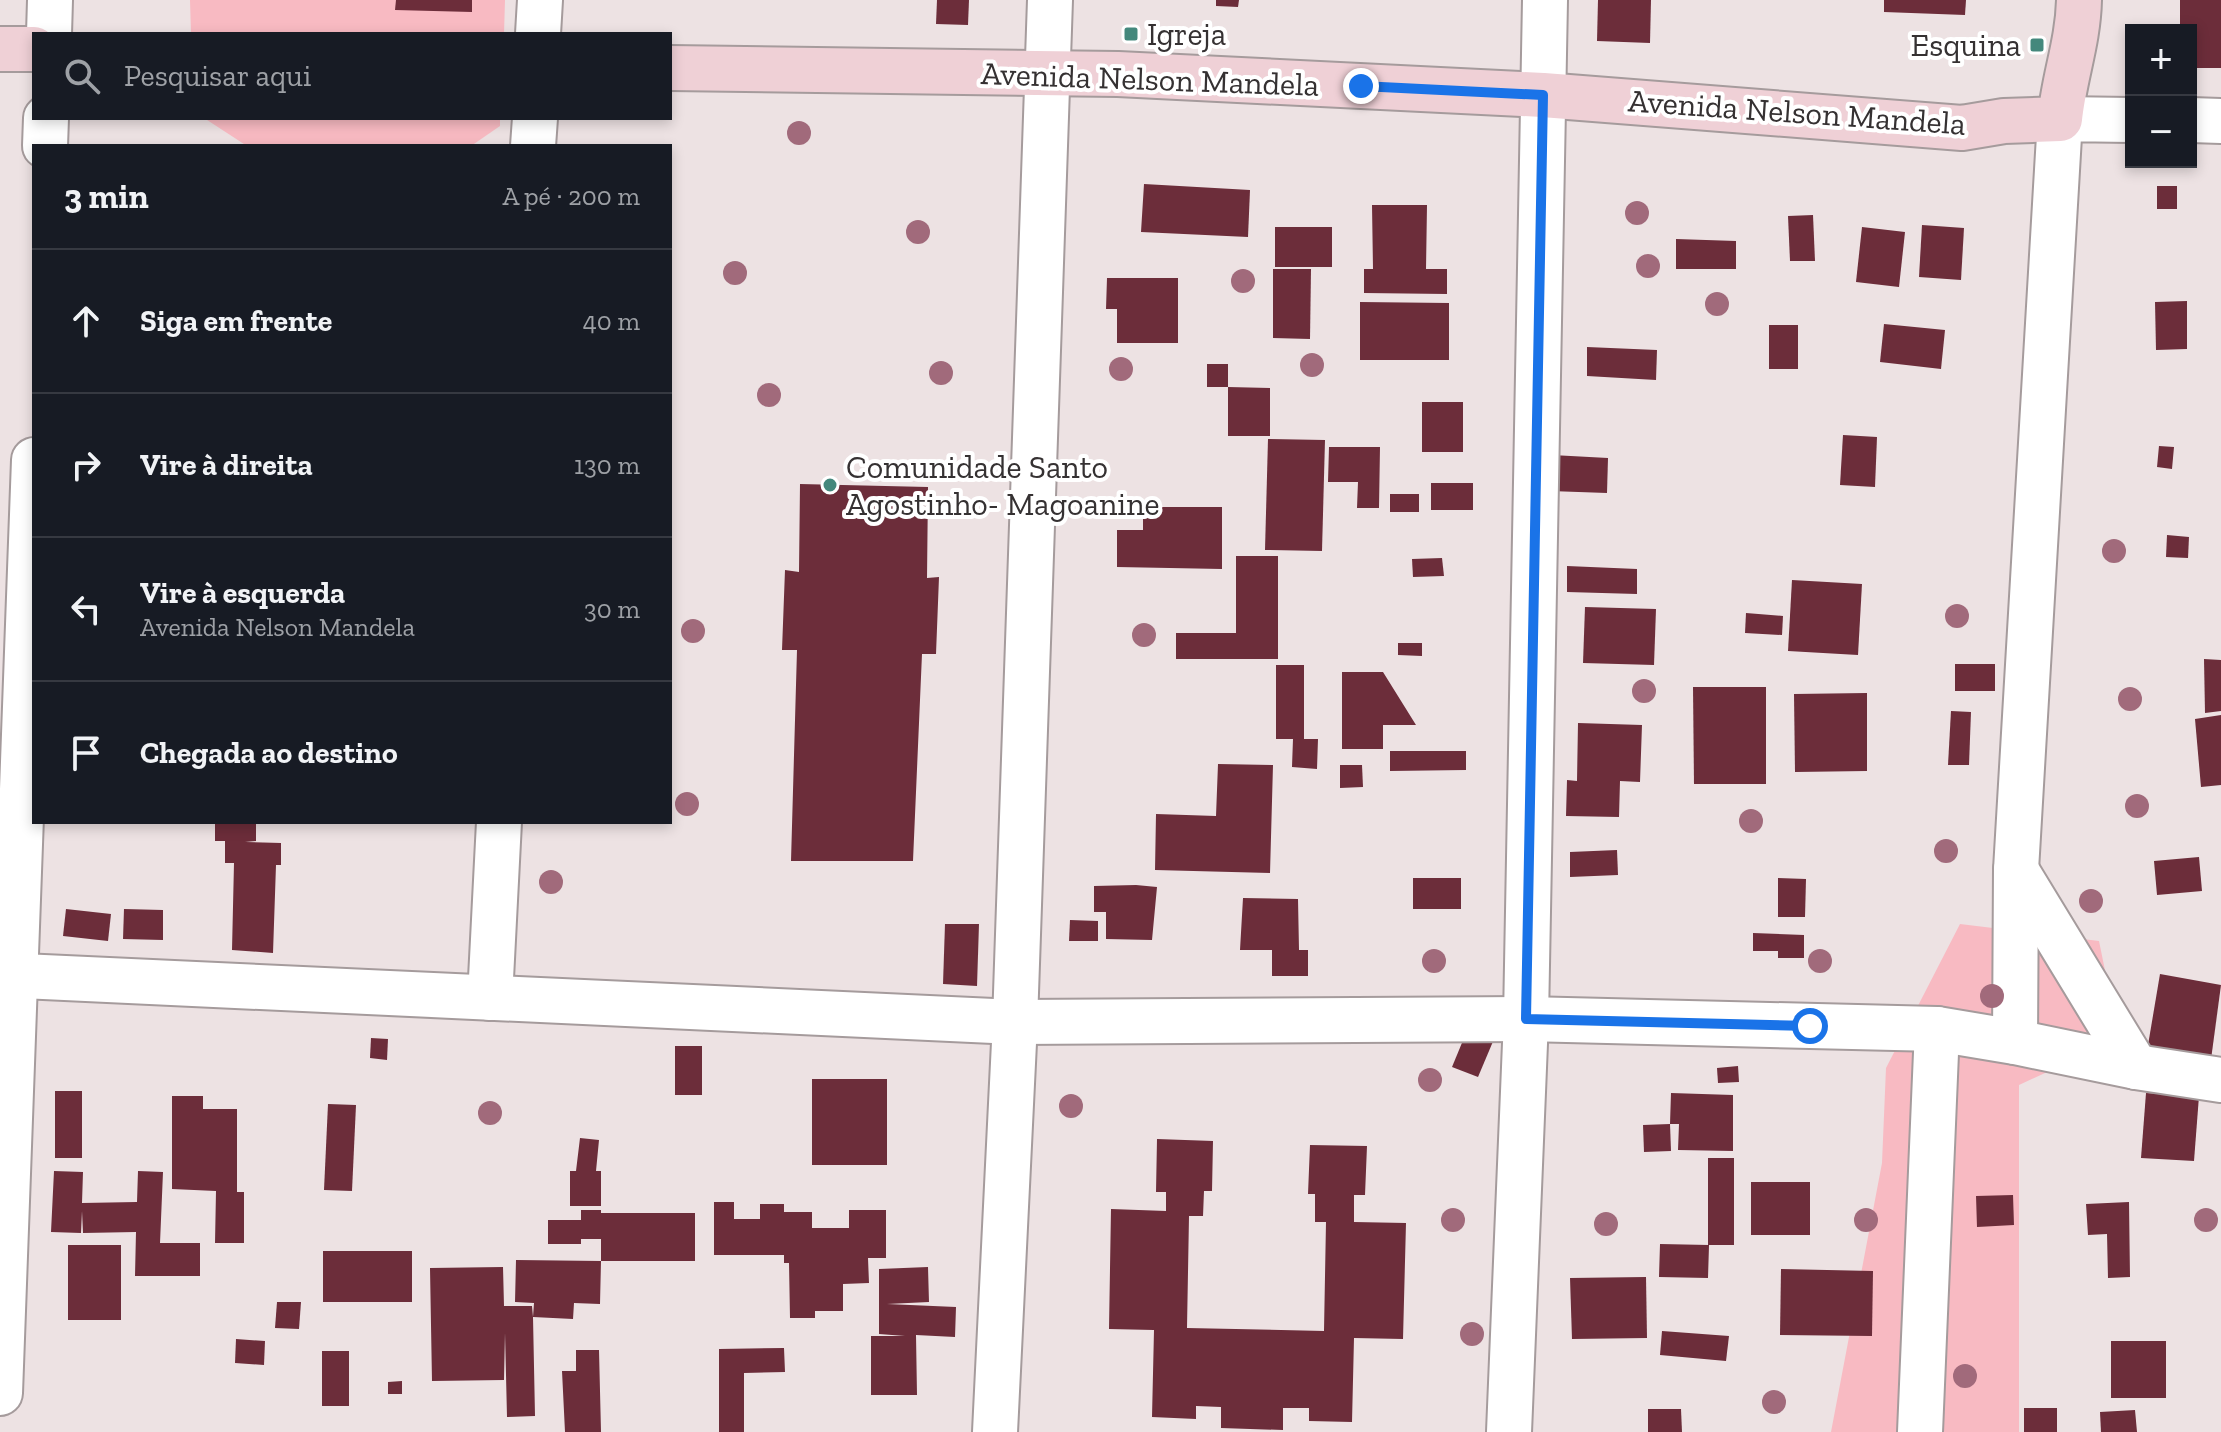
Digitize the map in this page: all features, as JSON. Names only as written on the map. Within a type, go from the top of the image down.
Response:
[{"type":"street","points":[[49,32],[50,0]]},
{"type":"street","points":[[538,32],[540,0]]},
{"type":"street","points":[[995,1432],[1015,1022],[1050,0]]},
{"type":"street","points":[[1509,1432],[1526,1019],[1545,0]]},
{"type":"street","points":[[2015,1042],[2016,870],[2060,119],[2063,85],[2073,57],[2079,0]]},
{"type":"street","points":[[0,49],[32,49]]},
{"type":"street","name":"Avenida Nelson Mandela","points":[[672,68],[1134,75],[1543,95],[1962,128],[2004,121],[2060,119]]},
{"type":"street","points":[[2060,119],[2125,120]]},
{"type":"street","points":[[45,144],[46,120]]},
{"type":"street","points":[[533,144],[535,120]]},
{"type":"street","points":[[2197,120],[2221,121]]},
{"type":"street","points":[[0,1393],[8,975],[32,500]]},
{"type":"street","points":[[490,998],[499,824]]},
{"type":"street","points":[[2016,870],[2136,1067]]},
{"type":"street","points":[[8,975],[1015,1022],[1526,1019],[1937,1029],[2221,1080]]},
{"type":"street","points":[[1920,1432],[1937,1029]]},
{"type":"shaded area","points":[[190,0],[505,0],[504,32],[191,32]]},
{"type":"shaded area","points":[[207,120],[500,120],[500,126],[474,144],[244,144]]},
{"type":"shaded area","points":[[1960,924],[2099,941],[2119,1039],[2019,1085],[2019,1432],[1831,1432],[1882,1163],[1886,1068]]},
{"type":"building","points":[[396,0],[472,0],[472,12],[395,10]]},
{"type":"building","points":[[937,0],[969,0],[968,25],[936,24]]},
{"type":"building","points":[[1216,0],[1239,0],[1238,7],[1216,6]]},
{"type":"building","points":[[1598,0],[1651,0],[1650,43],[1597,41]]},
{"type":"building","points":[[1884,0],[1966,0],[1965,15],[1884,12]]},
{"type":"building","points":[[2180,0],[2221,0],[2221,68],[2197,68],[2197,24],[2180,24]]},
{"type":"building","points":[[1144,184],[1250,190],[1248,237],[1141,232]]},
{"type":"building","points":[[2157,186],[2177,186],[2177,209],[2157,209]]},
{"type":"building","points":[[1372,205],[1427,205],[1426,269],[1447,269],[1447,294],[1364,293],[1364,269],[1373,269]]},
{"type":"building","points":[[1813,215],[1815,261],[1790,261],[1788,216]]},
{"type":"building","points":[[1922,225],[1964,228],[1961,280],[1919,277]]},
{"type":"building","points":[[1275,227],[1332,227],[1332,267],[1275,267]]},
{"type":"building","points":[[1862,227],[1905,232],[1899,287],[1856,282]]},
{"type":"building","points":[[1676,239],[1736,241],[1736,269],[1676,269]]},
{"type":"building","points":[[1273,269],[1311,269],[1310,339],[1273,338]]},
{"type":"building","points":[[1107,278],[1178,278],[1178,343],[1117,343],[1117,309],[1106,309]]},
{"type":"building","points":[[2187,301],[2187,349],[2156,350],[2155,302]]},
{"type":"building","points":[[1360,302],[1449,303],[1449,360],[1360,360]]},
{"type":"building","points":[[1884,324],[1945,330],[1941,369],[1880,362]]},
{"type":"building","points":[[1769,325],[1798,325],[1798,369],[1769,369]]},
{"type":"building","points":[[1587,347],[1657,350],[1656,380],[1587,376]]},
{"type":"building","points":[[1207,364],[1228,364],[1228,387],[1207,387]]},
{"type":"building","points":[[1228,387],[1270,388],[1270,436],[1228,436]]},
{"type":"building","points":[[1422,402],[1463,402],[1463,452],[1422,452]]},
{"type":"building","points":[[1843,435],[1877,437],[1875,487],[1840,485]]},
{"type":"building","points":[[1268,439],[1325,440],[1322,551],[1265,550]]},
{"type":"building","points":[[2159,446],[2174,447],[2172,469],[2157,467]]},
{"type":"building","points":[[1329,447],[1380,447],[1379,508],[1357,508],[1358,482],[1328,482]]},
{"type":"building","points":[[1552,455],[1608,458],[1607,493],[1550,491]]},
{"type":"building","points":[[1431,483],[1473,483],[1473,510],[1431,510]]},
{"type":"building","points":[[800,484],[928,487],[927,578],[939,577],[936,654],[922,654],[913,861],[791,861],[797,650],[782,650],[785,570],[799,572]]},
{"type":"building","points":[[1390,494],[1419,494],[1419,512],[1390,512]]},
{"type":"building","points":[[1143,507],[1222,507],[1222,569],[1117,567],[1117,530],[1143,530]]},
{"type":"building","points":[[2167,535],[2189,537],[2188,558],[2166,557]]},
{"type":"building","points":[[1236,556],[1278,556],[1278,659],[1176,659],[1176,633],[1236,633]]},
{"type":"building","points":[[1442,558],[1444,576],[1413,577],[1412,559]]},
{"type":"building","points":[[1567,566],[1637,569],[1637,594],[1567,592]]},
{"type":"building","points":[[1792,580],[1862,584],[1858,655],[1788,651]]},
{"type":"building","points":[[1585,607],[1656,609],[1654,665],[1583,663]]},
{"type":"building","points":[[1746,613],[1783,616],[1782,635],[1745,633]]},
{"type":"building","points":[[1398,643],[1422,643],[1422,656],[1398,655]]},
{"type":"building","points":[[2204,659],[2221,660],[2221,711],[2205,713]]},
{"type":"building","points":[[1955,664],[1995,664],[1995,691],[1955,691]]},
{"type":"building","points":[[1276,665],[1304,665],[1304,739],[1318,739],[1317,769],[1292,767],[1293,739],[1276,739]]},
{"type":"building","points":[[1342,672],[1383,672],[1416,725],[1383,725],[1383,749],[1342,749]]},
{"type":"building","points":[[1693,687],[1766,687],[1766,784],[1694,784]]},
{"type":"building","points":[[1867,693],[1867,771],[1795,772],[1794,694]]},
{"type":"building","points":[[1951,711],[1971,712],[1969,765],[1948,765]]},
{"type":"building","points":[[2221,715],[2221,785],[2201,787],[2195,719]]},
{"type":"building","points":[[1578,723],[1642,725],[1640,782],[1620,781],[1619,817],[1566,816],[1567,780],[1577,781]]},
{"type":"building","points":[[1390,751],[1466,751],[1466,770],[1390,771]]},
{"type":"building","points":[[1218,764],[1273,765],[1270,873],[1155,870],[1156,814],[1216,816]]},
{"type":"building","points":[[1340,765],[1362,765],[1363,787],[1340,788]]},
{"type":"building","points":[[215,824],[256,824],[256,841],[245,842],[281,843],[281,865],[276,865],[273,953],[232,950],[234,863],[225,863],[225,841],[215,841]]},
{"type":"building","points":[[1617,850],[1618,875],[1570,877],[1570,852]]},
{"type":"building","points":[[2199,857],[2202,891],[2157,895],[2154,861]]},
{"type":"building","points":[[1413,878],[1461,878],[1461,909],[1413,909]]},
{"type":"building","points":[[1778,878],[1806,879],[1805,917],[1778,917]]},
{"type":"building","points":[[1094,886],[1157,887],[1152,940],[1106,939],[1106,912],[1094,912]]},
{"type":"building","points":[[1243,898],[1298,899],[1299,950],[1308,950],[1308,976],[1272,976],[1272,950],[1240,950]]},
{"type":"building","points":[[66,909],[111,914],[108,941],[63,936]]},
{"type":"building","points":[[124,909],[163,910],[163,940],[123,939]]},
{"type":"building","points":[[1070,920],[1098,921],[1098,941],[1069,941]]},
{"type":"building","points":[[945,924],[979,924],[977,986],[943,984]]},
{"type":"building","points":[[1753,933],[1804,935],[1804,958],[1778,958],[1778,951],[1753,951]]},
{"type":"building","points":[[2160,974],[2221,985],[2210,1067],[2146,1057]]},
{"type":"building","points":[[1471,1021],[1497,1032],[1478,1077],[1452,1067]]},
{"type":"building","points":[[371,1038],[388,1039],[387,1060],[370,1058]]},
{"type":"building","points":[[675,1046],[702,1046],[702,1095],[675,1095]]},
{"type":"building","points":[[1738,1066],[1739,1082],[1718,1083],[1717,1068]]},
{"type":"building","points":[[812,1079],[887,1079],[887,1165],[812,1165]]},
{"type":"building","points":[[55,1091],[82,1091],[82,1158],[55,1158]]},
{"type":"building","points":[[1671,1093],[1733,1095],[1733,1151],[1678,1150],[1679,1124],[1670,1124]]},
{"type":"building","points":[[2146,1093],[2199,1096],[2194,1161],[2141,1158]]},
{"type":"building","points":[[172,1096],[203,1096],[203,1109],[237,1109],[237,1192],[244,1192],[244,1243],[215,1243],[216,1191],[172,1189]]},
{"type":"building","points":[[328,1104],[356,1105],[352,1191],[324,1190]]},
{"type":"building","points":[[1670,1124],[1671,1151],[1644,1152],[1643,1125]]},
{"type":"building","points":[[580,1138],[599,1140],[596,1171],[601,1171],[601,1206],[570,1206],[570,1171],[576,1171]]},
{"type":"building","points":[[1157,1139],[1213,1141],[1212,1191],[1204,1191],[1203,1216],[1189,1216],[1187,1328],[1324,1331],[1326,1222],[1315,1222],[1315,1194],[1308,1194],[1310,1145],[1367,1146],[1365,1195],[1354,1195],[1354,1222],[1406,1223],[1403,1339],[1354,1338],[1352,1422],[1309,1421],[1309,1408],[1283,1408],[1283,1430],[1221,1428],[1221,1407],[1196,1406],[1196,1419],[1152,1417],[1154,1330],[1109,1329],[1111,1209],[1166,1211],[1166,1192],[1156,1192]]},
{"type":"building","points":[[1708,1158],[1734,1158],[1734,1245],[1708,1245]]},
{"type":"building","points":[[54,1171],[83,1172],[82,1203],[137,1202],[138,1171],[163,1172],[160,1243],[200,1243],[200,1276],[135,1276],[136,1232],[83,1233],[82,1211],[81,1233],[51,1232]]},
{"type":"building","points":[[1751,1182],[1810,1182],[1810,1235],[1751,1235]]},
{"type":"building","points":[[2013,1195],[2014,1225],[1977,1227],[1976,1196]]},
{"type":"building","points":[[714,1202],[734,1202],[734,1219],[760,1219],[760,1204],[784,1204],[784,1212],[812,1212],[812,1228],[849,1228],[849,1210],[886,1210],[886,1258],[868,1258],[869,1283],[843,1284],[843,1311],[815,1311],[815,1318],[790,1318],[789,1263],[784,1263],[784,1255],[714,1255]]},
{"type":"building","points":[[2129,1202],[2130,1277],[2108,1278],[2107,1234],[2088,1235],[2086,1204]]},
{"type":"building","points":[[581,1210],[601,1210],[601,1213],[695,1213],[695,1261],[601,1261],[601,1239],[581,1239],[581,1244],[548,1244],[548,1220],[581,1220]]},
{"type":"building","points":[[1660,1244],[1709,1245],[1708,1278],[1659,1277]]},
{"type":"building","points":[[68,1245],[121,1245],[121,1320],[68,1320]]},
{"type":"building","points":[[323,1251],[412,1251],[412,1302],[323,1302]]},
{"type":"building","points":[[516,1260],[601,1261],[600,1304],[574,1303],[573,1319],[533,1317],[534,1303],[515,1302]]},
{"type":"building","points":[[503,1267],[504,1306],[532,1306],[535,1416],[507,1417],[505,1333],[504,1380],[432,1381],[430,1268]]},
{"type":"building","points":[[928,1267],[929,1302],[887,1304],[956,1307],[955,1337],[916,1335],[917,1395],[871,1395],[871,1336],[905,1336],[879,1334],[879,1269]]},
{"type":"building","points":[[1781,1269],[1873,1271],[1872,1336],[1780,1335]]},
{"type":"building","points":[[1646,1277],[1647,1338],[1572,1339],[1570,1278]]},
{"type":"building","points":[[277,1302],[301,1302],[299,1329],[275,1328]]},
{"type":"building","points":[[1662,1331],[1729,1336],[1726,1361],[1660,1355]]},
{"type":"building","points":[[236,1339],[265,1341],[264,1365],[235,1363]]},
{"type":"building","points":[[2111,1341],[2166,1341],[2166,1398],[2111,1398]]},
{"type":"building","points":[[784,1348],[785,1372],[744,1373],[744,1432],[719,1432],[719,1349]]},
{"type":"building","points":[[576,1350],[599,1350],[601,1432],[565,1432],[562,1371],[576,1371]]},
{"type":"building","points":[[322,1351],[349,1351],[349,1406],[322,1406]]},
{"type":"building","points":[[402,1381],[402,1394],[388,1394],[388,1382]]},
{"type":"building","points":[[2024,1408],[2057,1408],[2057,1432],[2024,1432]]},
{"type":"building","points":[[1648,1409],[1681,1409],[1682,1432],[1648,1432]]},
{"type":"building","points":[[2135,1410],[2137,1432],[2101,1432],[2100,1412]]},
{"type":"place","name":"Igreja","points":[[1131,34]]},
{"type":"place","name":"Esquina","points":[[2037,45]]},
{"type":"place","name":"Comunidade Santo Agostinho- Magoanine","points":[[830,485]]},
{"type":"route","points":[[1361,86],[1543,95],[1526,1019],[1810,1026]]}]
